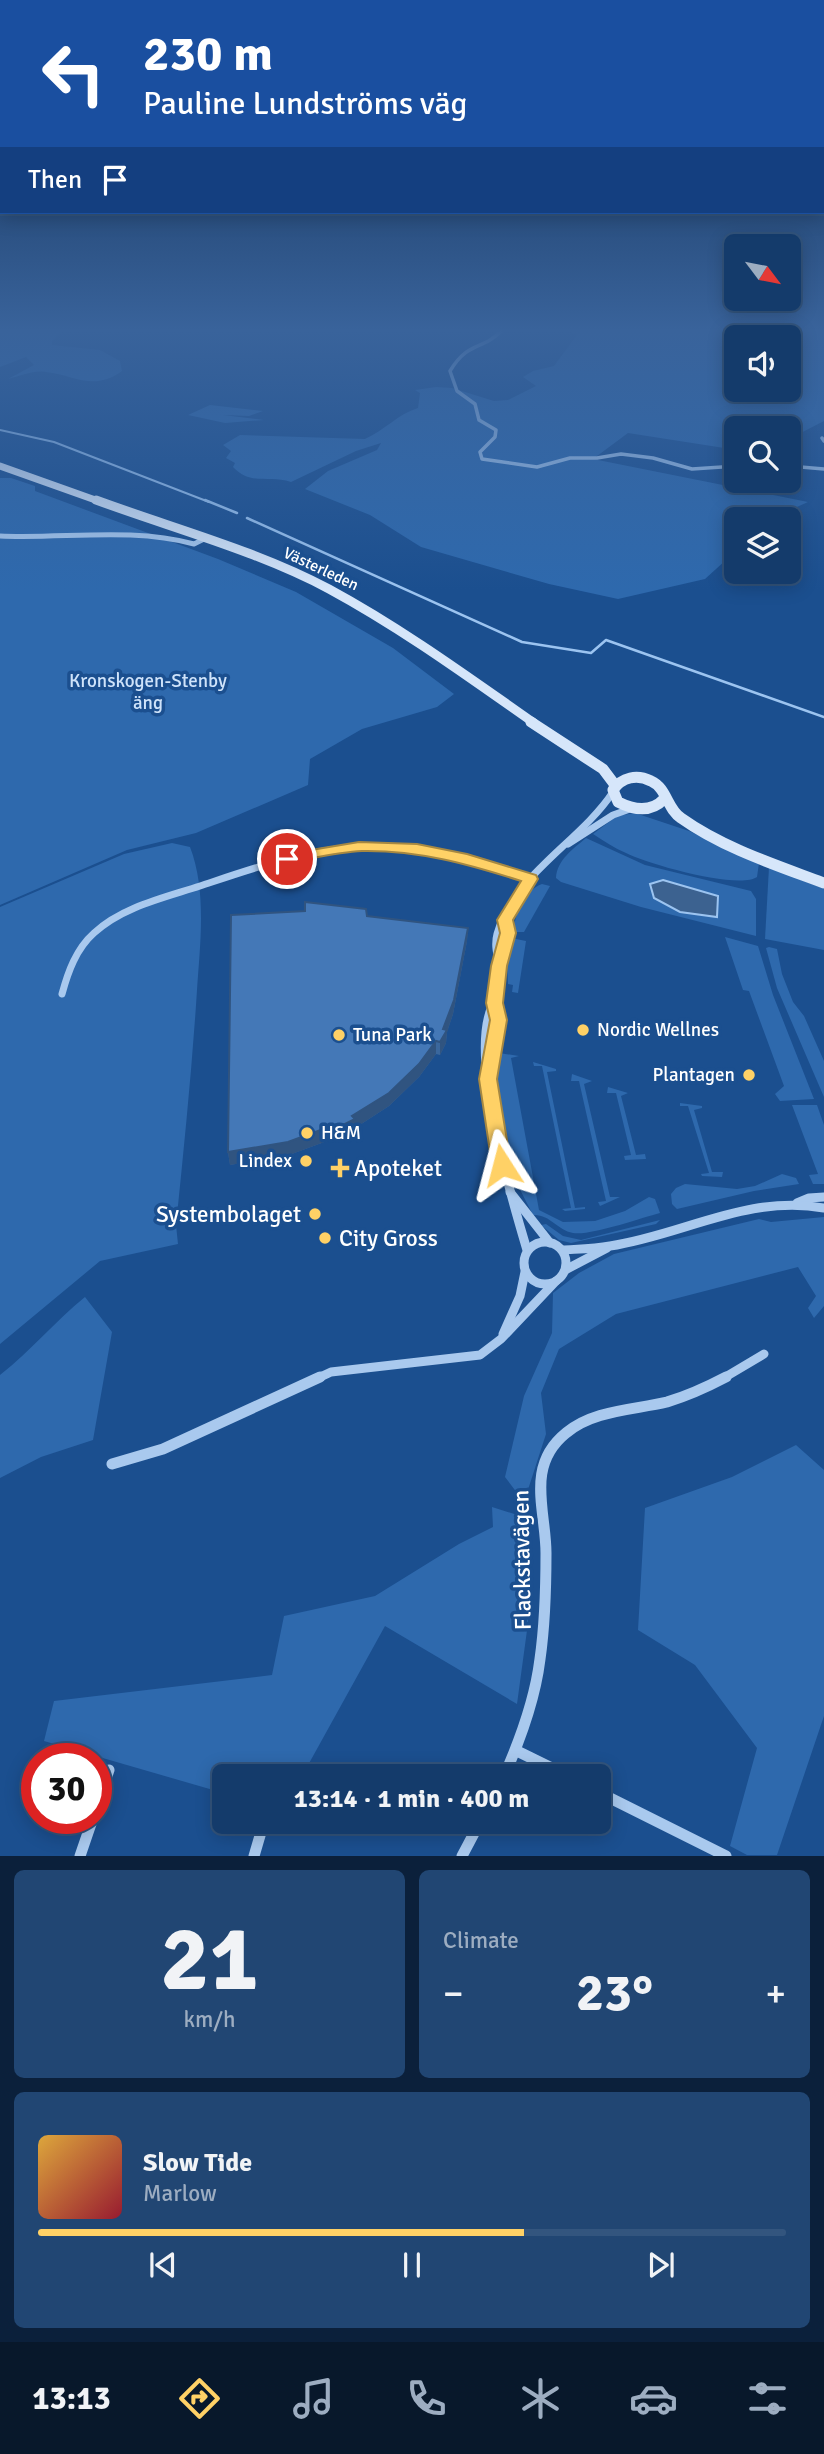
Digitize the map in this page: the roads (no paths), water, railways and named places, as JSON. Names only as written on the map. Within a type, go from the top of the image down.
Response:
[{"type":"main road","name":"Västerleden","points":[[0,466],[286,569],[364,607],[596,764],[609,774],[618,802],[637,809]]},
{"type":"main road","name":"Västerleden","points":[[596,764],[658,785],[664,792],[664,799]]},
{"type":"main road","points":[[614,789],[624,780],[636,778]]},
{"type":"main road","points":[[637,809],[658,806],[664,799],[674,814],[696,827]]},
{"type":"main road","points":[[637,809],[696,827],[824,883]]},
{"type":"street","points":[[478,417],[479,420],[496,430],[496,435],[480,452],[480,456],[487,460],[537,467],[570,458],[622,454],[659,459],[692,469],[724,467]]},
{"type":"street","points":[[801,468],[824,470]]},
{"type":"street","points":[[0,536],[50,538],[102,533],[173,539],[194,544],[205,539]]},
{"type":"street","points":[[527,1250],[507,1189],[488,1070],[494,1053],[499,1020],[494,1003],[499,966],[508,933],[505,920],[514,901],[531,879],[607,804],[614,789]]},
{"type":"street","points":[[568,844],[577,841],[612,815],[637,809]]},
{"type":"street","points":[[62,993],[68,973],[84,944],[110,920],[160,899],[305,854],[359,846],[417,848],[467,859],[531,879]]},
{"type":"street","points":[[507,1189],[550,1243],[562,1250],[567,1257],[567,1269]]},
{"type":"street","points":[[796,1203],[809,1198],[824,1197]]},
{"type":"street","points":[[562,1250],[611,1246],[761,1206],[796,1203],[824,1208]]},
{"type":"street","points":[[501,1339],[520,1296],[525,1272],[522,1259],[527,1250],[537,1244],[550,1243]]},
{"type":"street","points":[[112,1464],[163,1449],[331,1373],[480,1355],[501,1339],[567,1269],[611,1246]]},
{"type":"street","points":[[525,1272],[542,1283],[556,1281]]},
{"type":"street","name":"Flackstavägen","points":[[510,1764],[534,1701],[542,1652],[547,1605],[546,1531],[539,1493],[545,1464],[556,1443],[570,1428],[635,1406],[676,1399],[714,1384],[764,1354]]},
{"type":"street","points":[[517,1751],[544,1764]]},
{"type":"street","points":[[611,1798],[726,1856]]},
{"type":"street","points":[[80,1856],[88,1834]]},
{"type":"street","points":[[254,1856],[260,1834]]},
{"type":"street","points":[[462,1856],[474,1834]]},
{"type":"waterway","points":[[0,430],[54,442],[209,502]]},
{"type":"waterway","points":[[205,500],[237,513]]},
{"type":"waterway","points":[[247,518],[522,642],[591,653],[606,640],[824,717]]},
{"type":"place","name":"Nordic Wellnes","points":[[583,1030]]},
{"type":"place","name":"Tuna Park","points":[[339,1035]]},
{"type":"place","name":"Plantagen","points":[[749,1075]]},
{"type":"place","name":"H&M","points":[[307,1133]]},
{"type":"place","name":"Lindex","points":[[306,1161]]},
{"type":"place","name":"Apoteket","points":[[340,1168]]},
{"type":"place","name":"Systembolaget","points":[[315,1214]]},
{"type":"place","name":"City Gross","points":[[325,1238]]},
{"type":"park label","name":"Kronskogen-Stenby äng","points":[[148,692]]}]
